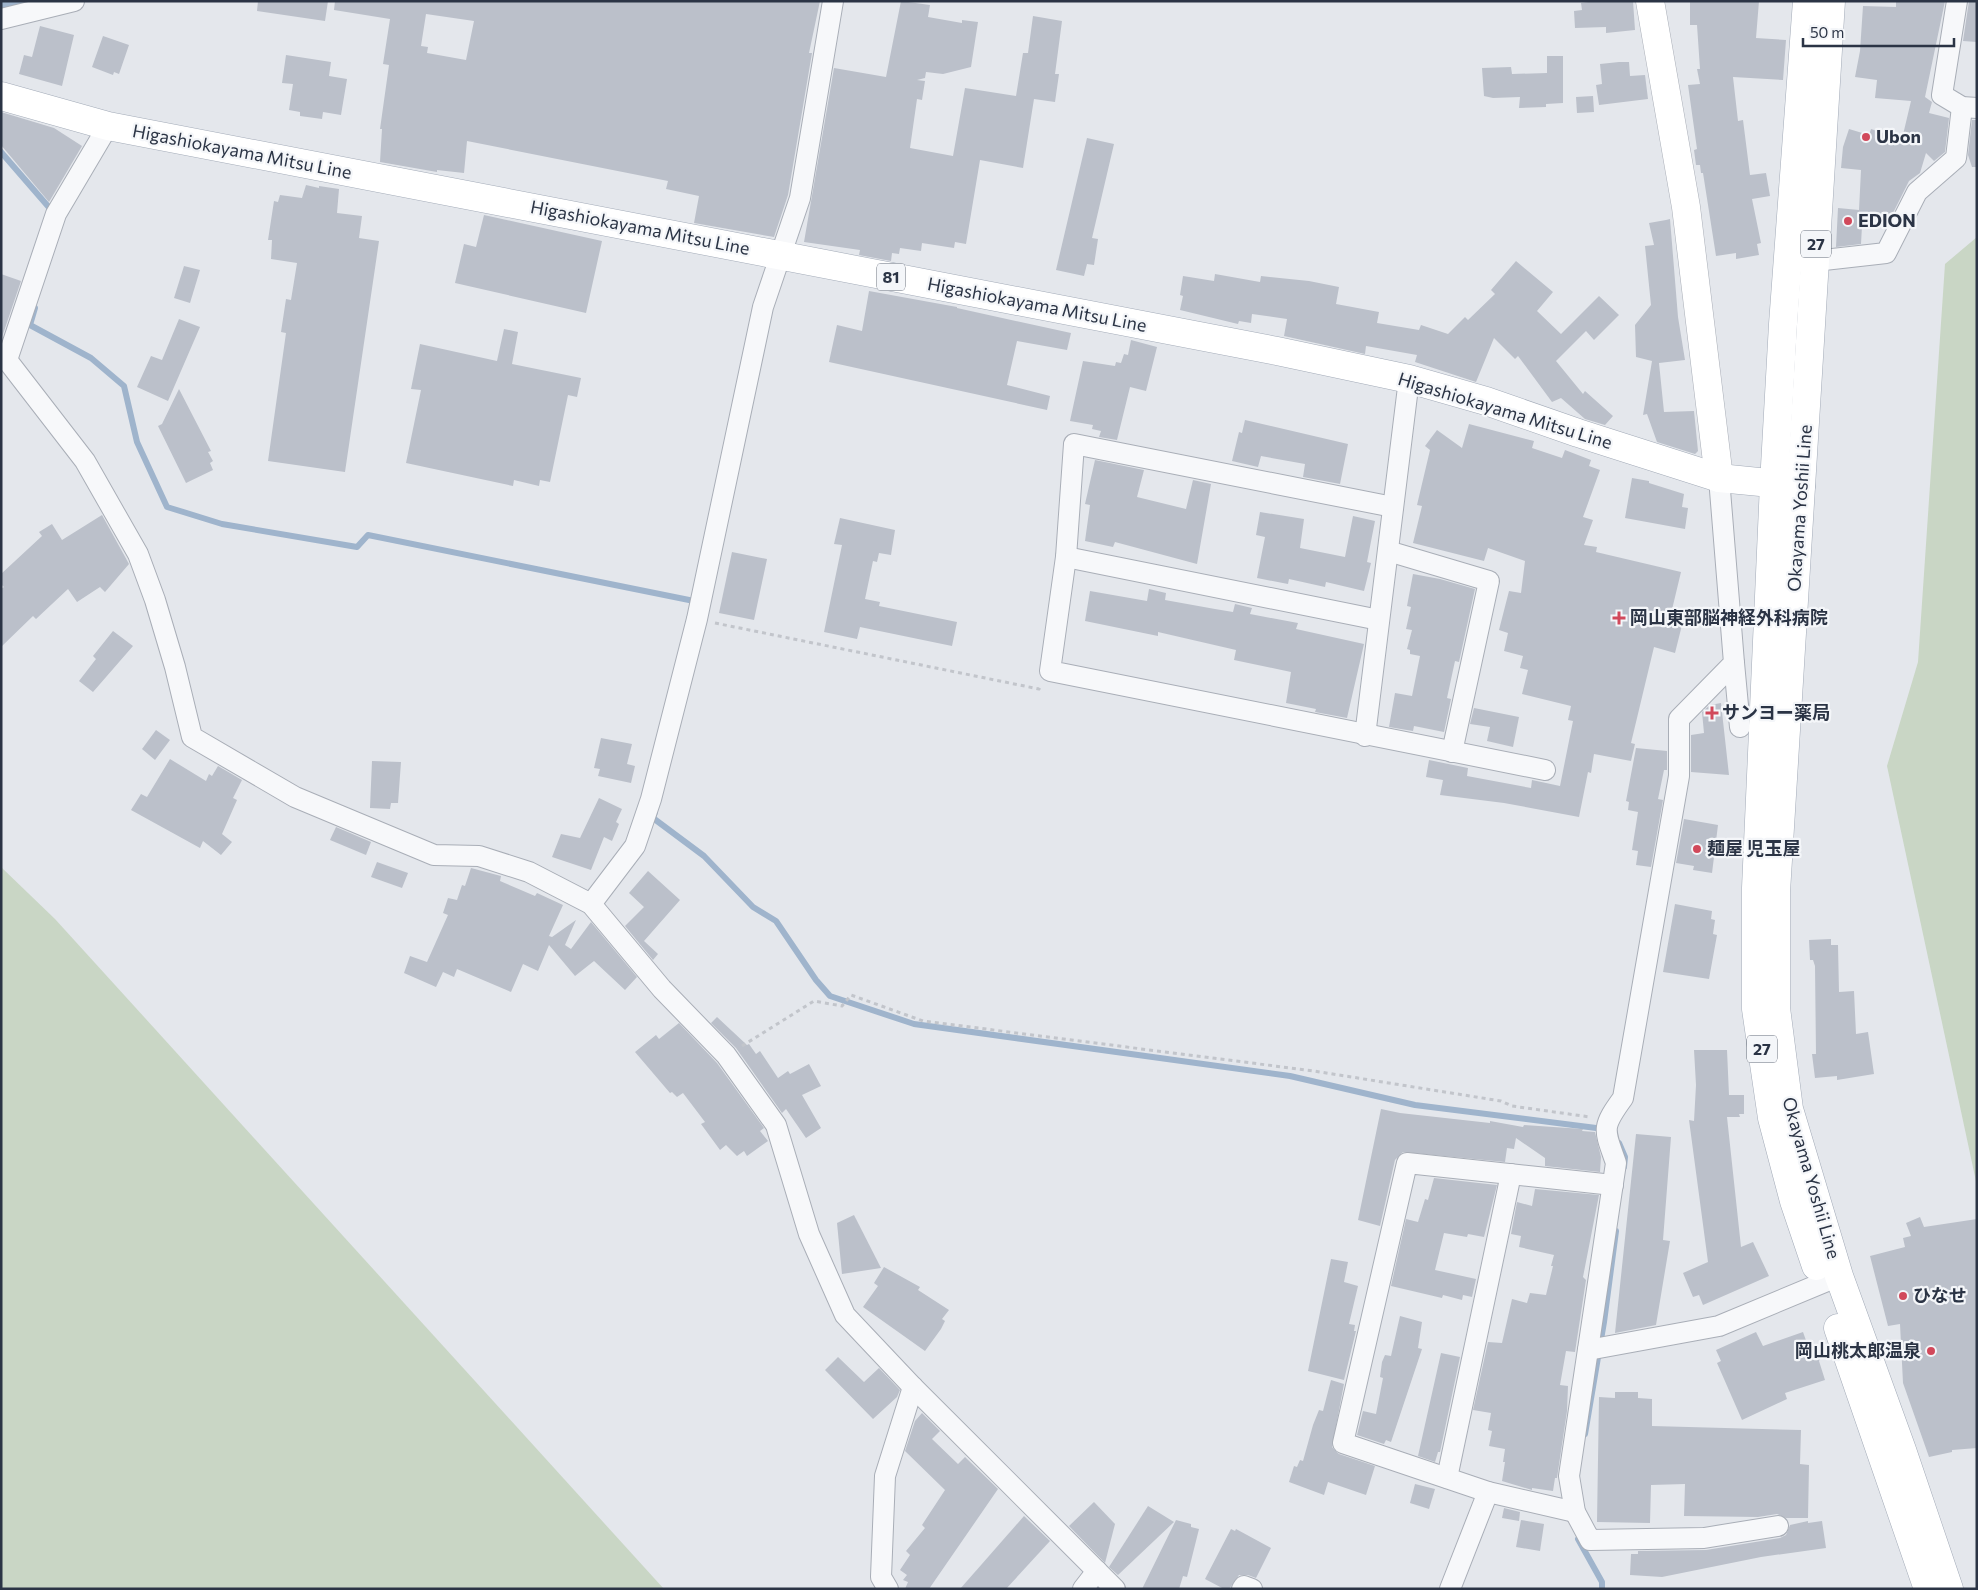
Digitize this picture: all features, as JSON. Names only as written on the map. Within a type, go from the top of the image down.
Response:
[{"type":"main road","points":[[1650,1],[1686,207],[1719,478]]},
{"type":"main road","name":"Okayama Yoshii Line","points":[[1807,1],[1784,314],[1774,484],[1756,888],[1756,1009],[1772,1118],[1794,1201],[1831,1280],[1902,1450],[1949,1589]]},
{"type":"main road","name":"Okayama Yoshii Line","points":[[1832,1],[1776,892],[1776,1008],[1789,1109],[1831,1280],[1928,1589]]},
{"type":"main road","name":"Higashiokayama Mitsu Line","points":[[1,96],[108,126],[1278,351],[1408,379],[1486,401],[1578,434],[1719,478],[1801,486]]},
{"type":"street","points":[[1,20],[74,1]]},
{"type":"street","points":[[591,904],[634,846],[651,800],[697,619],[763,307],[800,198],[833,1]]},
{"type":"street","points":[[1815,261],[1886,253],[1917,192],[1956,158],[1969,107],[1942,95],[1957,1]]},
{"type":"street","points":[[108,126],[56,214],[4,358],[85,461],[138,554],[172,657],[192,737],[295,796],[425,852],[434,855],[479,856],[529,872],[591,904],[662,989],[726,1055],[776,1124],[809,1234],[846,1315],[914,1387],[1115,1589]]},
{"type":"street","points":[[1365,736],[1408,379]]},
{"type":"street","points":[[1393,507],[1074,444],[1066,558],[1050,671],[1365,736],[1545,770]]},
{"type":"street","points":[[1719,478],[1740,727]]},
{"type":"street","points":[[1388,551],[1489,582],[1452,752]]},
{"type":"street","points":[[1066,558],[1379,620]]},
{"type":"street","points":[[1734,663],[1679,719],[1679,776],[1625,1088],[1623,1098],[1607,1120],[1606,1135],[1616,1163],[1569,1476],[1575,1512],[1590,1540],[1704,1538],[1778,1526]]},
{"type":"street","points":[[1575,1512],[1488,1492],[1343,1443],[1408,1163],[1612,1185]]},
{"type":"street","points":[[1447,1478],[1511,1174]]},
{"type":"street","points":[[1588,1350],[1719,1326],[1831,1280]]},
{"type":"street","points":[[888,1589],[881,1578],[885,1476],[914,1387]]},
{"type":"street","points":[[1450,1589],[1488,1492]]},
{"type":"street","points":[[1083,1589],[1097,1571]]},
{"type":"street","points":[[1242,1589],[1244,1586],[1252,1589]]},
{"type":"path","points":[[697,619],[1039,689],[1050,671]]},
{"type":"path","points":[[726,1055],[814,1001],[842,1006],[851,995],[923,1021],[1314,1071],[1501,1102],[1512,1106],[1607,1120]]},
{"type":"green space","points":[[1977,237],[1977,1186],[1887,766],[1918,662],[1945,264]]},
{"type":"green space","points":[[1,867],[55,919],[664,1589],[1,1589]]},
{"type":"building","points":[[258,1],[328,1],[325,21],[257,11]]},
{"type":"building","points":[[335,1],[820,1],[809,53],[812,53],[788,195],[774,237],[694,223],[699,196],[666,189],[668,181],[467,141],[464,173],[437,170],[437,172],[380,162],[382,129],[380,129],[389,65],[383,64],[390,19],[334,10]],"holes":[[[426,14],[474,21],[466,60],[427,53],[428,47],[421,46]]]},
{"type":"building","points":[[901,1],[930,5],[928,17],[962,23],[962,20],[978,22],[971,67],[943,74],[926,72],[925,78],[917,80],[925,81],[922,100],[917,99],[910,148],[953,156],[965,88],[1016,96],[1023,53],[1028,53],[1033,16],[1062,21],[1055,74],[1059,74],[1055,102],[1034,99],[1023,168],[980,160],[966,244],[955,242],[954,248],[922,243],[921,251],[900,248],[899,254],[892,253],[891,261],[859,255],[860,250],[804,242],[834,68],[886,77]]},
{"type":"building","points":[[1633,1],[1635,30],[1606,33],[1606,27],[1575,28],[1574,11],[1582,10],[1581,3]]},
{"type":"building","points":[[1690,1],[1759,1],[1756,38],[1786,40],[1783,80],[1733,77],[1738,121],[1743,120],[1750,175],[1766,173],[1770,196],[1752,199],[1761,243],[1757,244],[1759,255],[1736,259],[1736,253],[1716,256],[1703,173],[1701,173],[1700,165],[1696,165],[1694,150],[1697,149],[1688,85],[1700,84],[1697,69],[1700,69],[1697,25],[1690,25]]},
{"type":"building","points":[[1896,1],[1945,1],[1925,97],[1932,102],[1929,113],[1949,118],[1945,152],[1934,161],[1926,153],[1920,173],[1909,181],[1889,221],[1866,216],[1865,226],[1862,226],[1861,244],[1836,247],[1838,208],[1859,210],[1861,170],[1841,168],[1843,147],[1849,129],[1869,135],[1871,129],[1902,139],[1911,101],[1875,98],[1877,80],[1855,77],[1860,51],[1863,6],[1896,7]]},
{"type":"building","points":[[1969,1],[1977,1],[1977,42],[1963,41]]},
{"type":"building","points":[[40,26],[74,35],[62,86],[19,74],[24,55],[32,57]]},
{"type":"building","points":[[103,36],[129,45],[119,74],[114,72],[113,75],[92,67]]},
{"type":"building","points":[[286,55],[331,62],[329,76],[347,79],[341,115],[323,112],[322,119],[300,116],[300,112],[289,110],[293,84],[282,83]]},
{"type":"building","points":[[1547,56],[1563,56],[1563,103],[1546,104],[1546,107],[1519,108],[1520,97],[1493,98],[1484,96],[1482,68],[1511,67],[1512,74],[1547,73]]},
{"type":"building","points":[[1629,62],[1630,76],[1645,75],[1648,99],[1599,105],[1596,85],[1602,84],[1600,64]]},
{"type":"building","points":[[1593,96],[1594,112],[1577,113],[1576,97]]},
{"type":"building","points":[[1,112],[54,128],[82,146],[49,202],[1,145]]},
{"type":"building","points":[[1972,120],[1977,120],[1977,167],[1972,167],[1968,155]]},
{"type":"building","points":[[1087,138],[1114,144],[1092,238],[1098,239],[1094,265],[1087,264],[1084,276],[1056,270]]},
{"type":"building","points":[[306,185],[339,189],[337,213],[362,216],[359,238],[379,241],[345,472],[268,461],[286,333],[281,332],[286,299],[291,300],[297,263],[271,259],[272,240],[268,240],[274,201],[278,202],[280,195],[302,198]]},
{"type":"building","points":[[484,215],[602,241],[586,313],[455,283],[464,244],[476,247]]},
{"type":"building","points":[[1670,219],[1678,317],[1685,360],[1659,363],[1664,412],[1694,411],[1698,451],[1695,454],[1657,442],[1647,414],[1643,415],[1652,361],[1636,357],[1635,325],[1651,305],[1645,246],[1654,245],[1649,223]]},
{"type":"building","points":[[1516,261],[1553,292],[1537,311],[1561,334],[1599,296],[1619,315],[1594,340],[1586,331],[1556,361],[1583,394],[1585,391],[1613,416],[1605,425],[1585,419],[1561,398],[1552,402],[1518,356],[1515,359],[1494,338],[1476,382],[1415,362],[1417,355],[1366,346],[1365,354],[1284,336],[1287,319],[1252,314],[1251,323],[1239,321],[1238,324],[1180,310],[1183,296],[1180,295],[1183,276],[1214,281],[1215,274],[1260,282],[1261,276],[1309,281],[1339,287],[1336,304],[1379,312],[1377,323],[1419,330],[1421,325],[1448,334],[1465,317],[1468,320],[1495,294],[1491,290]]},
{"type":"building","points":[[184,266],[200,270],[190,303],[174,298]]},
{"type":"building","points":[[1,274],[21,281],[1,340]]},
{"type":"building","points":[[869,291],[957,307],[1071,333],[1067,350],[1017,341],[1007,385],[1050,396],[1047,410],[829,362],[837,325],[862,331]]},
{"type":"building","points":[[179,319],[200,327],[168,401],[137,387],[151,356],[162,360]]},
{"type":"building","points":[[504,329],[518,332],[512,364],[581,378],[577,397],[568,395],[550,482],[540,480],[539,486],[514,480],[513,486],[406,463],[421,390],[411,389],[420,344],[497,361]]},
{"type":"building","points":[[1131,340],[1157,347],[1146,391],[1130,387],[1117,440],[1099,437],[1101,431],[1092,429],[1093,425],[1070,421],[1083,361],[1115,366],[1116,362],[1121,363],[1124,354],[1128,355]]},
{"type":"building","points":[[179,389],[211,451],[208,452],[213,461],[210,463],[213,470],[186,483],[158,426],[162,424]]},
{"type":"building","points":[[1245,420],[1348,444],[1340,484],[1303,477],[1305,464],[1261,456],[1258,467],[1232,461],[1239,432],[1242,433]]},
{"type":"building","points":[[1469,424],[1534,441],[1532,448],[1562,458],[1565,450],[1591,460],[1589,466],[1600,470],[1583,517],[1593,520],[1584,545],[1597,547],[1596,552],[1681,572],[1669,622],[1682,625],[1675,653],[1654,647],[1631,743],[1635,744],[1631,761],[1594,754],[1591,773],[1588,772],[1579,817],[1504,803],[1440,795],[1443,780],[1426,777],[1429,760],[1468,768],[1467,776],[1531,788],[1532,780],[1560,786],[1573,721],[1568,720],[1571,706],[1522,694],[1528,670],[1520,668],[1523,656],[1504,651],[1508,633],[1499,630],[1509,591],[1521,593],[1525,561],[1488,548],[1484,561],[1413,543],[1422,506],[1417,505],[1430,450],[1425,446],[1437,430],[1462,448]]},
{"type":"building","points":[[1095,460],[1144,470],[1137,497],[1186,509],[1193,480],[1211,484],[1197,564],[1115,542],[1113,547],[1085,541],[1090,505],[1085,504]]},
{"type":"building","points":[[1632,478],[1649,481],[1649,483],[1684,494],[1682,507],[1688,508],[1685,529],[1625,518]]},
{"type":"building","points":[[1260,512],[1304,519],[1300,548],[1345,557],[1353,516],[1375,521],[1367,562],[1371,563],[1364,591],[1326,582],[1325,587],[1289,579],[1288,584],[1257,578],[1265,537],[1256,535]]},
{"type":"building","points":[[102,515],[129,564],[105,592],[100,587],[77,602],[68,589],[36,619],[33,616],[1,647],[1,589],[4,587],[1,584],[1,574],[42,536],[39,532],[52,524],[62,540]]},
{"type":"building","points":[[840,518],[895,530],[891,555],[879,553],[877,562],[873,561],[865,599],[880,602],[879,606],[957,622],[952,646],[860,627],[857,639],[824,632],[842,545],[834,544]]},
{"type":"building","points":[[732,552],[767,559],[754,620],[719,613]]},
{"type":"building","points":[[1413,574],[1475,589],[1459,662],[1455,661],[1447,698],[1451,699],[1444,732],[1414,726],[1413,731],[1389,727],[1395,693],[1412,696],[1420,656],[1410,654],[1410,650],[1407,649],[1412,630],[1406,629],[1411,607],[1407,606]]},
{"type":"building","points":[[1149,589],[1166,593],[1165,600],[1233,612],[1235,604],[1252,608],[1250,614],[1298,623],[1296,629],[1364,644],[1347,718],[1315,712],[1316,709],[1286,703],[1291,672],[1234,660],[1236,650],[1158,632],[1158,636],[1085,621],[1090,591],[1147,601]]},
{"type":"building","points":[[113,631],[133,646],[93,692],[79,681],[96,659],[93,656]]},
{"type":"building","points":[[1721,703],[1729,775],[1691,772],[1691,735],[1704,733],[1702,712],[1710,705]]},
{"type":"building","points":[[1474,708],[1519,717],[1513,747],[1487,741],[1490,727],[1470,724]]},
{"type":"building","points":[[156,730],[170,740],[155,760],[142,749]]},
{"type":"building","points":[[601,738],[632,744],[627,764],[635,766],[631,783],[598,776],[600,769],[594,768]]},
{"type":"building","points":[[1636,748],[1667,751],[1667,770],[1664,770],[1658,799],[1663,800],[1651,867],[1636,865],[1638,851],[1632,850],[1638,812],[1628,810],[1629,802],[1626,801]]},
{"type":"building","points":[[170,759],[206,781],[209,774],[212,776],[218,766],[242,780],[233,798],[237,800],[222,834],[232,842],[221,855],[203,841],[200,848],[131,810],[141,794],[147,797]]},
{"type":"building","points":[[372,761],[401,762],[398,803],[391,803],[390,809],[370,808]]},
{"type":"building","points":[[599,798],[622,809],[616,822],[619,824],[612,841],[604,837],[591,870],[552,857],[561,834],[580,838]]},
{"type":"building","name":"麺屋 児玉屋","points":[[1684,819],[1718,825],[1712,873],[1693,870],[1694,866],[1676,863]]},
{"type":"building","points":[[336,827],[371,842],[366,855],[330,840]]},
{"type":"building","points":[[377,862],[408,873],[402,888],[371,877]]},
{"type":"building","points":[[471,868],[501,876],[500,881],[535,896],[537,893],[563,905],[549,936],[552,937],[576,920],[565,945],[571,949],[591,922],[637,977],[625,990],[594,961],[575,976],[549,945],[538,971],[523,964],[511,992],[457,969],[454,977],[443,972],[436,987],[404,973],[410,956],[427,962],[448,915],[443,913],[448,898],[457,900],[462,885],[465,886]]},
{"type":"building","points":[[648,871],[680,900],[644,941],[658,954],[653,960],[625,926],[644,907],[629,893]]},
{"type":"building","points":[[1675,904],[1712,911],[1711,919],[1715,920],[1713,934],[1717,935],[1709,979],[1663,972]]},
{"type":"building","points":[[1831,939],[1831,945],[1838,945],[1839,992],[1854,991],[1856,1034],[1868,1032],[1874,1074],[1837,1080],[1837,1076],[1815,1078],[1812,1054],[1816,1054],[1815,966],[1813,960],[1810,960],[1809,940]]},
{"type":"building","points":[[717,1017],[747,1045],[749,1044],[756,1054],[760,1051],[778,1078],[788,1071],[790,1074],[809,1064],[821,1086],[802,1095],[821,1128],[806,1138],[786,1109],[782,1113],[736,1048],[711,1023]]},
{"type":"building","points":[[679,1023],[717,1063],[764,1128],[760,1131],[768,1141],[747,1156],[744,1151],[737,1156],[726,1145],[720,1150],[701,1124],[705,1122],[683,1093],[677,1097],[672,1092],[670,1093],[635,1052],[656,1035],[659,1039]]},
{"type":"building","points":[[1694,1050],[1727,1050],[1729,1095],[1744,1095],[1744,1114],[1739,1114],[1740,1117],[1727,1117],[1741,1247],[1753,1242],[1769,1276],[1703,1305],[1699,1295],[1693,1297],[1683,1273],[1708,1262],[1689,1120],[1694,1121],[1696,1085]]},
{"type":"building","points":[[1381,1109],[1400,1113],[1490,1123],[1490,1121],[1523,1127],[1524,1125],[1583,1129],[1582,1131],[1595,1132],[1601,1157],[1600,1172],[1545,1166],[1545,1158],[1516,1138],[1514,1149],[1507,1148],[1505,1162],[1403,1152],[1395,1160],[1380,1226],[1358,1220]]},
{"type":"building","points":[[1636,1134],[1671,1137],[1663,1240],[1670,1241],[1656,1325],[1615,1333]]},
{"type":"building","points":[[1434,1178],[1497,1185],[1484,1237],[1468,1234],[1467,1237],[1444,1233],[1435,1270],[1476,1279],[1472,1297],[1463,1295],[1462,1300],[1443,1295],[1442,1298],[1391,1286],[1406,1219],[1418,1222],[1425,1199],[1428,1200]]},
{"type":"building","points":[[1535,1189],[1599,1195],[1583,1277],[1586,1280],[1575,1352],[1566,1351],[1560,1385],[1568,1386],[1567,1411],[1557,1478],[1555,1478],[1553,1491],[1532,1488],[1532,1490],[1502,1481],[1505,1449],[1489,1446],[1492,1431],[1488,1430],[1491,1413],[1473,1410],[1488,1342],[1502,1343],[1512,1299],[1527,1303],[1530,1293],[1546,1295],[1554,1255],[1519,1247],[1521,1236],[1511,1234],[1517,1202],[1532,1206]]},
{"type":"building","points":[[854,1215],[881,1268],[842,1274],[837,1223]]},
{"type":"building","points":[[1920,1217],[1924,1227],[1977,1219],[1977,1448],[1952,1450],[1952,1452],[1929,1457],[1903,1383],[1900,1324],[1888,1326],[1870,1256],[1905,1247],[1903,1238],[1911,1236],[1906,1223]]},
{"type":"building","points":[[1331,1259],[1348,1262],[1344,1282],[1358,1286],[1349,1324],[1355,1325],[1354,1331],[1356,1331],[1344,1380],[1308,1371]]},
{"type":"building","points":[[884,1267],[920,1287],[918,1290],[949,1310],[942,1319],[945,1321],[941,1329],[925,1351],[863,1307],[878,1286],[874,1283]]},
{"type":"building","points":[[1400,1316],[1422,1322],[1418,1348],[1422,1349],[1391,1442],[1386,1440],[1384,1444],[1357,1435],[1363,1411],[1376,1414],[1383,1378],[1380,1377],[1382,1362],[1385,1355],[1391,1356]]},
{"type":"building","points":[[1756,1332],[1763,1346],[1803,1332],[1808,1346],[1823,1353],[1819,1361],[1825,1380],[1785,1393],[1787,1399],[1742,1420],[1717,1363],[1721,1361],[1716,1350]]},
{"type":"building","points":[[1441,1353],[1460,1357],[1440,1452],[1438,1452],[1435,1462],[1418,1456]]},
{"type":"building","points":[[838,1357],[864,1382],[879,1368],[900,1390],[897,1397],[873,1419],[825,1370]]},
{"type":"building","points":[[1331,1380],[1344,1384],[1332,1447],[1339,1454],[1375,1466],[1366,1495],[1328,1482],[1324,1495],[1289,1482],[1294,1466],[1297,1467],[1300,1460],[1303,1461],[1319,1410],[1323,1411]]},
{"type":"building","points":[[1615,1392],[1638,1392],[1638,1398],[1652,1399],[1652,1426],[1801,1430],[1800,1464],[1809,1465],[1808,1518],[1786,1518],[1777,1514],[1758,1517],[1684,1516],[1685,1484],[1651,1485],[1650,1523],[1597,1522],[1599,1397],[1615,1398]]},
{"type":"building","points":[[922,1413],[940,1431],[932,1439],[958,1464],[965,1457],[998,1489],[929,1589],[905,1589],[908,1582],[903,1580],[907,1575],[900,1570],[910,1555],[906,1551],[925,1528],[922,1525],[945,1490],[905,1451],[915,1421]]},
{"type":"building","points":[[1415,1484],[1435,1489],[1429,1509],[1410,1503]]},
{"type":"building","points":[[1094,1502],[1115,1524],[1105,1563],[1069,1526]]},
{"type":"building","points":[[1148,1506],[1174,1522],[1118,1575],[1109,1567]]},
{"type":"building","points":[[1504,1508],[1520,1512],[1519,1521],[1502,1518]]},
{"type":"building","points":[[1024,1516],[1050,1541],[1006,1589],[960,1589]]},
{"type":"building","points":[[1176,1520],[1191,1524],[1191,1527],[1199,1529],[1187,1577],[1183,1576],[1179,1589],[1142,1589]]},
{"type":"building","points":[[1521,1520],[1544,1524],[1540,1551],[1516,1547]]},
{"type":"building","points":[[1808,1521],[1808,1523],[1822,1521],[1826,1548],[1761,1557],[1662,1577],[1630,1575],[1631,1554],[1638,1554],[1638,1551],[1706,1550],[1780,1538],[1786,1535],[1790,1525]]},
{"type":"building","points":[[1231,1529],[1235,1531],[1236,1529],[1271,1548],[1256,1578],[1248,1575],[1239,1575],[1229,1589],[1224,1589],[1205,1579]]},
{"type":"waterway","points":[[1,8],[29,1]]},
{"type":"waterway","points":[[1,152],[53,212]]},
{"type":"waterway","points":[[35,308],[30,325],[91,358],[124,386],[137,442],[167,507],[222,524],[357,547],[368,535],[699,602]]},
{"type":"waterway","points":[[655,812],[653,818],[704,856],[753,907],[776,921],[816,980],[830,996],[914,1024],[1290,1076],[1415,1105],[1604,1129]]},
{"type":"waterway","points":[[1619,1143],[1625,1157],[1624,1167]]},
{"type":"waterway","points":[[1585,1434],[1604,1322],[1616,1231]]},
{"type":"waterway","points":[[1578,1539],[1602,1582],[1602,1589]]},
{"type":"place","name":"Ubon","points":[[1866,137]]},
{"type":"place","name":"EDION","points":[[1848,221]]},
{"type":"place","name":"岡山東部脳神経外科病院","points":[[1619,618]]},
{"type":"place","name":"サンヨー薬局","points":[[1712,713]]},
{"type":"place","name":"麺屋 児玉屋","points":[[1697,849]]},
{"type":"place","name":"ひなせ","points":[[1903,1296]]},
{"type":"place","name":"岡山桃太郎温泉","points":[[1931,1351]]}]
